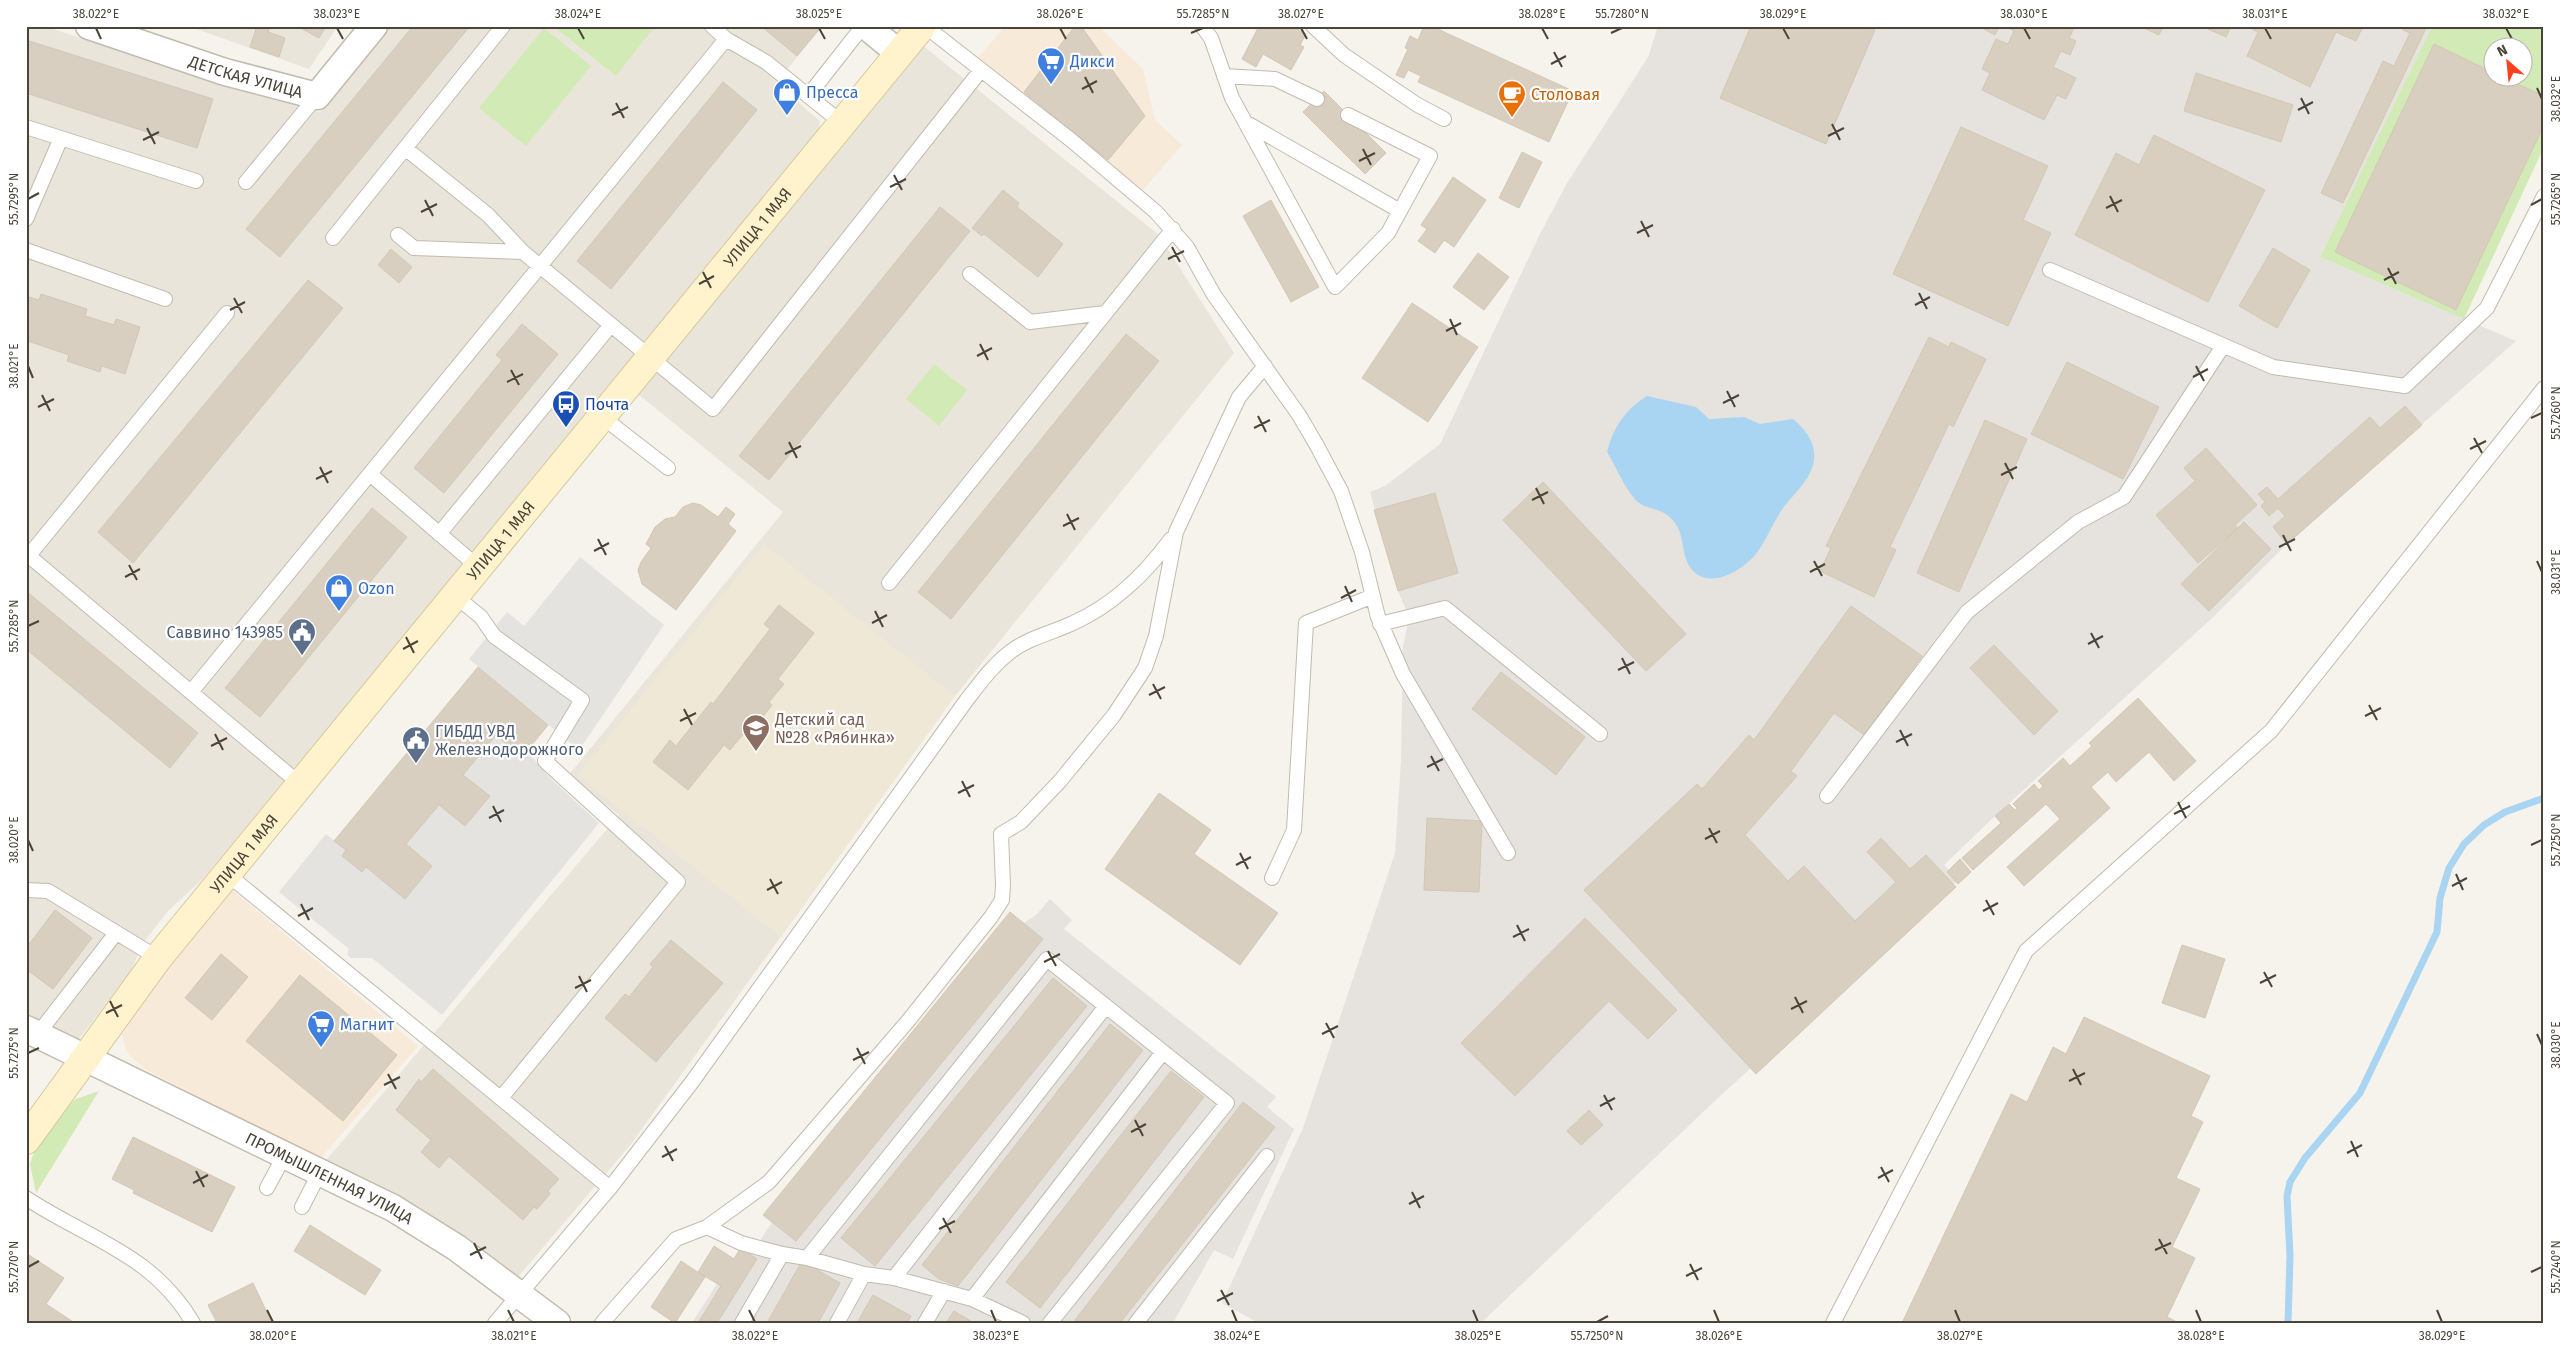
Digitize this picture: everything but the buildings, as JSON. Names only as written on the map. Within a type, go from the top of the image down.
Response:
[{"type":"street","name":"ДЕТСКАЯ УЛИЦА","points":[[89,26],[225,72],[317,96],[374,26]]},
{"type":"street","points":[[864,26],[899,53]]},
{"type":"street","name":"УЛИЦА 1 МАЯ","points":[[26,1140],[158,958],[454,595],[923,26]]},
{"type":"street","name":"ПРОМЫШЛЕННАЯ УЛИЦА","points":[[32,1032],[393,1208],[457,1248],[519,1292],[557,1323]]},
{"type":"lane","points":[[334,238],[502,26]]},
{"type":"lane","points":[[712,26],[726,39],[766,62],[842,124]]},
{"type":"lane","points":[[808,96],[864,26]]},
{"type":"lane","points":[[923,26],[981,70],[1156,212],[1191,254],[1214,295],[1299,415],[1341,491],[1362,552],[1380,624],[1403,674],[1508,853]]},
{"type":"lane","points":[[1202,26],[1215,32],[1224,76],[1232,98],[1335,287],[1388,233],[1430,156],[1348,114]]},
{"type":"lane","points":[[1313,26],[1344,55],[1416,104],[1444,119]]},
{"type":"lane","points":[[191,692],[726,39]]},
{"type":"lane","points":[[405,148],[488,215],[540,266],[713,409],[981,70]]},
{"type":"lane","points":[[1224,76],[1275,79],[1317,99]]},
{"type":"lane","points":[[246,182],[317,96]]},
{"type":"lane","points":[[1244,122],[1400,211]]},
{"type":"lane","points":[[26,127],[196,181]]},
{"type":"lane","points":[[26,219],[61,138]]},
{"type":"lane","points":[[2050,270],[2273,367],[2405,386],[2488,308],[2544,196]]},
{"type":"lane","points":[[889,582],[1172,230]]},
{"type":"lane","points":[[398,235],[414,248],[524,252]]},
{"type":"lane","points":[[26,250],[165,299]]},
{"type":"lane","points":[[970,274],[1030,322],[1105,313]]},
{"type":"lane","points":[[228,313],[28,557],[300,784]]},
{"type":"lane","points":[[439,534],[611,325]]},
{"type":"lane","points":[[1827,796],[1967,612],[2078,522],[2124,497],[2223,346]]},
{"type":"lane","points":[[495,1323],[519,1292],[610,1188],[692,1082],[966,701],[993,667],[1017,648],[1096,612],[1122,592],[1161,553],[1176,532],[1239,397],[1265,366]]},
{"type":"lane","points":[[1833,1323],[2026,951],[2271,731],[2544,388]]},
{"type":"lane","points":[[601,416],[668,468]]},
{"type":"lane","points":[[370,474],[478,567]]},
{"type":"lane","points":[[602,1323],[676,1239],[707,1227],[769,1182],[908,1020],[991,917],[1002,900],[1001,834],[1022,822],[1060,781],[1114,715],[1145,668],[1156,636],[1176,532]]},
{"type":"lane","points":[[454,595],[481,617],[494,636],[582,700],[545,762],[678,882],[501,1098]]},
{"type":"lane","points":[[1272,878],[1294,830],[1306,622],[1372,596]]},
{"type":"lane","points":[[1380,624],[1445,608],[1600,734]]},
{"type":"lane","points":[[226,874],[610,1188]]},
{"type":"lane","points":[[26,890],[48,891],[158,958]]},
{"type":"lane","points":[[32,1032],[116,933]]},
{"type":"lane","points":[[807,1258],[1048,959],[1227,1103],[1050,1323]]},
{"type":"lane","points":[[894,1278],[1106,1006]]},
{"type":"lane","points":[[972,1299],[1163,1052]]},
{"type":"lane","points":[[267,1188],[285,1154]]},
{"type":"lane","points":[[1136,1323],[1266,1156]]},
{"type":"lane","points":[[302,1207],[320,1172]]},
{"type":"lane","points":[[26,1198],[135,1259],[174,1294],[193,1323]]},
{"type":"lane","points":[[707,1227],[741,1243],[782,1254],[807,1258],[864,1274],[894,1278],[972,1299],[1020,1322]]},
{"type":"lane","points":[[742,1323],[782,1254]]},
{"type":"lane","points":[[837,1323],[864,1274]]},
{"type":"lane","points":[[925,1323],[944,1291]]},
{"type":"shaded area","points":[[26,26],[44,26],[253,94],[320,112],[390,26],[822,26],[776,83],[820,121],[819,131],[202,880],[169,910],[143,943],[131,971],[78,1040],[64,1037],[26,1016]]},
{"type":"shaded area","points":[[188,26],[338,26],[309,69]]},
{"type":"shaded area","points":[[1005,26],[1098,26],[1143,69],[1155,120],[1182,145],[1143,190],[976,60]]},
{"type":"shaded area","points":[[1658,26],[2432,26],[2320,257],[2516,341],[2287,544],[2211,619],[1995,816],[1944,865],[1958,880],[1719,1097],[1481,1323],[1259,1323],[1222,1303],[1303,1128],[1395,853],[1401,761],[1403,647],[1409,617],[1398,591],[1370,492],[1385,486],[1440,444],[1540,234],[1566,185],[1648,57]]},
{"type":"shaded area","points":[[922,45],[1159,235],[1234,353],[955,696],[631,1144],[518,1277],[322,1165],[619,815],[568,776],[783,512],[638,394]]},
{"type":"shaded area","name":"Детский сад №28 «Рябинка»","points":[[764,544],[955,696],[781,937],[578,775]]},
{"type":"shaded area","points":[[580,557],[664,625],[579,750],[469,659],[507,612],[524,626]]},
{"type":"shaded area","points":[[496,735],[522,756],[527,751],[549,777],[599,823],[442,1015],[372,958],[351,958],[347,954],[349,949],[279,892],[326,834],[346,850],[342,856],[362,872],[366,867],[405,899],[432,866],[406,844],[439,805],[465,826],[489,796],[463,775]]},
{"type":"shaded area","points":[[231,889],[418,1046],[320,1159],[147,1070],[133,1059],[126,1050],[122,1034],[128,1018]]},
{"type":"shaded area","points":[[1050,899],[1072,920],[1064,929],[1276,1097],[1267,1107],[1294,1129],[1233,1259],[1214,1250],[1173,1323],[692,1323],[738,1251],[749,1257],[781,1209],[1022,924],[1036,915]]},
{"type":"green space","points":[[553,26],[655,26],[616,76]]},
{"type":"green space","points":[[2432,26],[2544,26],[2544,147],[2464,319],[2320,257]]},
{"type":"green space","points":[[544,28],[591,66],[526,146],[479,108]]},
{"type":"green space","points":[[934,364],[967,390],[939,426],[906,399]]},
{"type":"green space","points":[[99,1091],[36,1193],[30,1164],[38,1140],[57,1113],[76,1099]]},
{"type":"water","points":[[1647,396],[1696,407],[1709,419],[1744,417],[1760,424],[1793,419],[1803,428],[1813,445],[1814,458],[1811,472],[1781,511],[1756,554],[1745,565],[1731,574],[1723,577],[1707,578],[1694,572],[1686,560],[1680,532],[1672,519],[1661,511],[1644,506],[1634,498],[1607,452],[1621,420],[1639,401]]},
{"type":"waterway","points":[[2288,1323],[2290,1256],[2287,1196],[2290,1182],[2305,1158],[2360,1093],[2437,932],[2440,898],[2449,868],[2464,844],[2484,825],[2505,812],[2544,798]]},
{"type":"place","name":"Дикси","points":[[1051,85]]},
{"type":"place","name":"Пресса","points":[[787,116]]},
{"type":"place","name":"Столовая","points":[[1512,118]]},
{"type":"place","name":"Почта","points":[[566,428]]},
{"type":"place","name":"Ozon","points":[[339,612]]},
{"type":"place","name":"Саввино 143985","points":[[302,656]]},
{"type":"place","name":"Детский сад №28 «Рябинка»","points":[[756,752]]},
{"type":"place","name":"ГИБДД УВД Железнодорожного","points":[[416,764]]},
{"type":"place","name":"Магнит","points":[[321,1048]]}]
